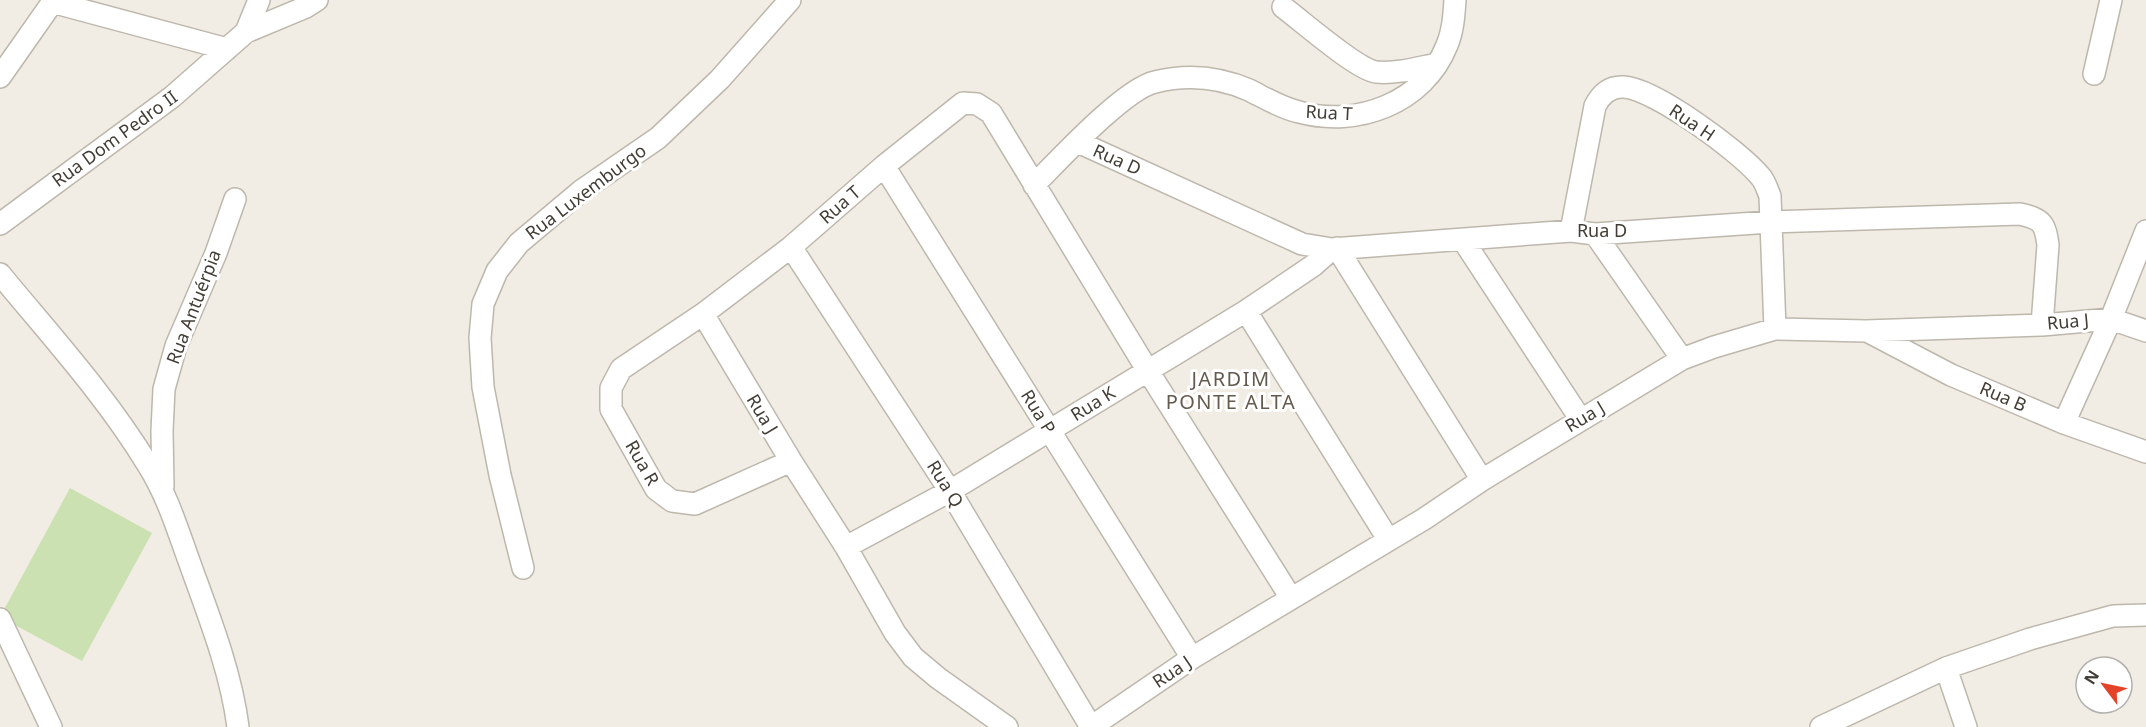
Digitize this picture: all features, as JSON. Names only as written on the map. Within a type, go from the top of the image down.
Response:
[{"type":"street","points":[[246,32],[259,0]]},
{"type":"street","points":[[285,0],[310,0]]},
{"type":"street","points":[[246,32],[306,7],[317,0]]},
{"type":"street","name":"Rua Luxemburgo","points":[[523,568],[500,475],[483,387],[480,338],[483,304],[497,271],[519,243],[581,191],[666,130],[720,79],[790,0]]},
{"type":"street","name":"Rua T","points":[[1034,185],[1124,99],[1152,82],[1182,77],[1211,78],[1246,89],[1299,113],[1327,116],[1356,117],[1397,102],[1419,87],[1437,64],[1447,45],[1455,0]]},
{"type":"street","points":[[2094,74],[2111,0]]},
{"type":"street","points":[[0,77],[53,1],[227,49]]},
{"type":"street","points":[[1283,7],[1355,62],[1372,71],[1390,73],[1437,64]]},
{"type":"street","name":"Rua Dom Pedro II","points":[[0,224],[172,97],[246,32]]},
{"type":"street","name":"Rua H","points":[[1571,231],[1595,106],[1599,97],[1605,92],[1624,87],[1639,91],[1680,112],[1747,162],[1762,178],[1770,196],[1775,329]]},
{"type":"street","name":"Rua T","points":[[621,369],[703,314],[791,247],[884,166],[963,103],[977,104],[991,112],[1148,371],[1291,598]]},
{"type":"street","name":"Rua D","points":[[1078,142],[1302,244],[1335,248],[1571,231],[1595,234],[1770,222],[2006,213],[2030,216],[2037,218],[2045,227],[2048,245],[2042,325]]},
{"type":"street","name":"Rua P","points":[[884,166],[1192,658]]},
{"type":"street","name":"Rua Antuérpia","points":[[163,490],[162,431],[165,389],[176,346],[216,253],[234,199]]},
{"type":"street","points":[[2064,423],[2111,319],[2146,231]]},
{"type":"street","points":[[1595,234],[1682,360]]},
{"type":"street","points":[[1463,240],[1581,420]]},
{"type":"street","name":"Rua Q","points":[[791,247],[950,491],[1091,727]]},
{"type":"street","points":[[1335,248],[1482,480]]},
{"type":"street","name":"Rua K","points":[[846,547],[950,491],[1050,431],[1246,311],[1335,248]]},
{"type":"street","points":[[0,274],[101,397],[130,437],[163,490],[208,616],[235,706],[238,727]]},
{"type":"street","points":[[1246,311],[1388,539]]},
{"type":"street","name":"Rua J","points":[[703,314],[791,461],[846,547],[895,633],[913,657],[938,678],[1007,727]]},
{"type":"street","name":"Rua J","points":[[1091,727],[1192,658],[1424,519],[1482,480],[1682,360],[1714,347],[1775,329],[1866,331],[2042,325],[2111,319],[2146,330]]},
{"type":"street","name":"Rua B","points":[[1866,331],[1951,375],[2064,423],[2146,452]]},
{"type":"street","name":"Rua R","points":[[621,369],[611,388],[611,409],[656,489],[672,501],[695,504],[791,461]]},
{"type":"street","points":[[1821,727],[1946,668],[2030,639],[2113,616],[2146,615]]},
{"type":"street","points":[[0,619],[51,727]]},
{"type":"street","points":[[1946,668],[1966,727]]},
{"type":"green space","points":[[70,488],[152,533],[82,661],[0,617]]},
{"type":"district","name":"JARDIM PONTE ALTA","points":[[1231,390]]}]
